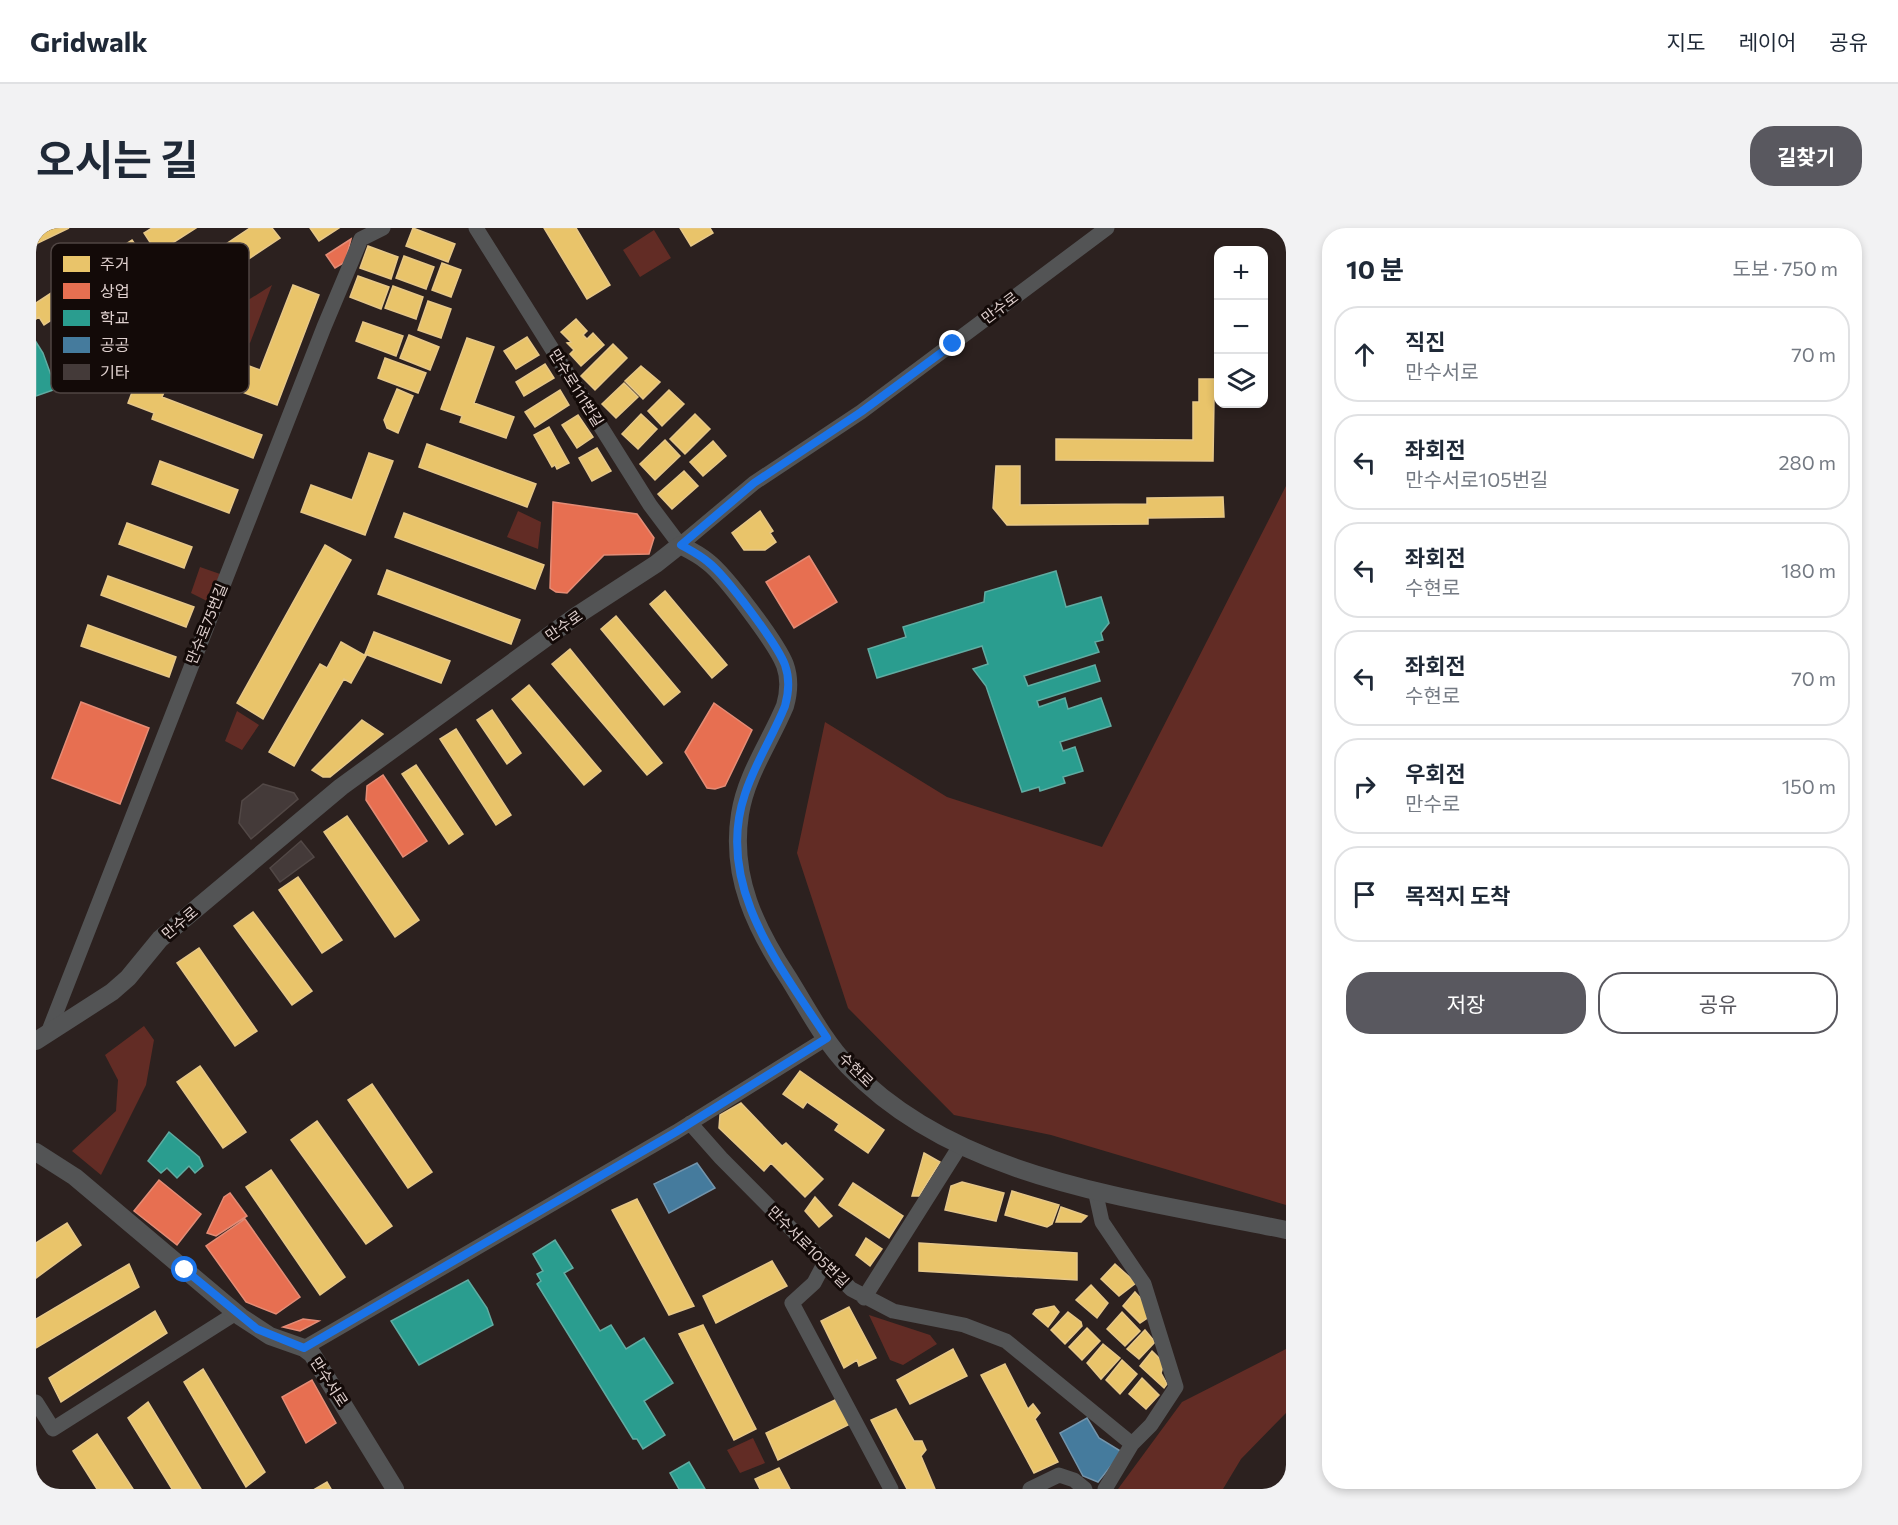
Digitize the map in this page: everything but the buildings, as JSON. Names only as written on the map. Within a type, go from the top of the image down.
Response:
[{"type":"street","name":"만수로75번길","points":[[42,1037],[361,239],[383,228]]},
{"type":"street","name":"만수로111번길","points":[[476,228],[650,505],[681,545]]},
{"type":"street","name":"만수로","points":[[42,1037],[112,992],[128,978],[160,939],[342,786],[576,616],[647,570],[681,545],[754,483],[861,412],[1107,228]]},
{"type":"street","name":"수현로","points":[[681,545],[710,563],[722,576],[775,647],[785,666],[789,693],[785,706],[744,796],[740,817],[742,885],[758,928],[827,1038],[847,1065],[877,1091],[918,1121],[980,1156],[1024,1171],[1095,1190],[1286,1230]]},
{"type":"street","points":[[304,1348],[690,1123],[827,1038]]},
{"type":"street","name":"만수서로105번길","points":[[690,1123],[824,1264],[864,1298],[893,1311],[964,1325],[1006,1341],[1132,1444]]},
{"type":"street","points":[[864,1298],[960,1146]]},
{"type":"street","name":"만수서로","points":[[36,1152],[75,1178],[236,1313],[270,1336],[304,1348],[320,1364],[395,1489]]},
{"type":"street","points":[[1095,1190],[1102,1222],[1144,1284],[1176,1387],[1151,1425],[1132,1444],[1105,1489]]},
{"type":"street","points":[[824,1264],[814,1283],[792,1303],[891,1489]]},
{"type":"street","points":[[36,1402],[53,1429],[236,1313]]},
{"type":"street","points":[[1030,1489],[1059,1475],[1074,1479],[1085,1489]]},
{"type":"shaded area","points":[[654,230],[671,258],[640,277],[623,250]]},
{"type":"shaded area","points":[[272,285],[250,343],[249,343],[249,300]]},
{"type":"shaded area","points":[[1286,486],[1286,1205],[1051,1135],[954,1115],[848,1008],[797,853],[825,722],[947,797],[1102,847]]},
{"type":"shaded area","points":[[518,511],[541,522],[538,549],[507,537]]},
{"type":"shaded area","points":[[200,567],[220,574],[209,602],[191,593]]},
{"type":"shaded area","points":[[237,711],[259,725],[242,750],[225,741]]},
{"type":"shaded area","points":[[144,1026],[154,1040],[146,1085],[101,1175],[72,1151],[116,1111],[118,1080],[105,1055]]},
{"type":"shaded area","points":[[869,1315],[930,1335],[937,1344],[903,1365],[890,1360]]},
{"type":"shaded area","points":[[1286,1349],[1286,1413],[1241,1459],[1223,1489],[1118,1489],[1182,1402]]},
{"type":"shaded area","points":[[753,1438],[765,1463],[740,1473],[727,1450]]},
{"type":"route","points":[[185,1270],[257,1329],[304,1348],[676,1132],[827,1038],[769,949],[758,928],[742,885],[738,846],[744,796],[785,706],[789,693],[785,666],[775,647],[722,576],[710,563],[681,545],[754,483],[861,412],[953,344]]}]
